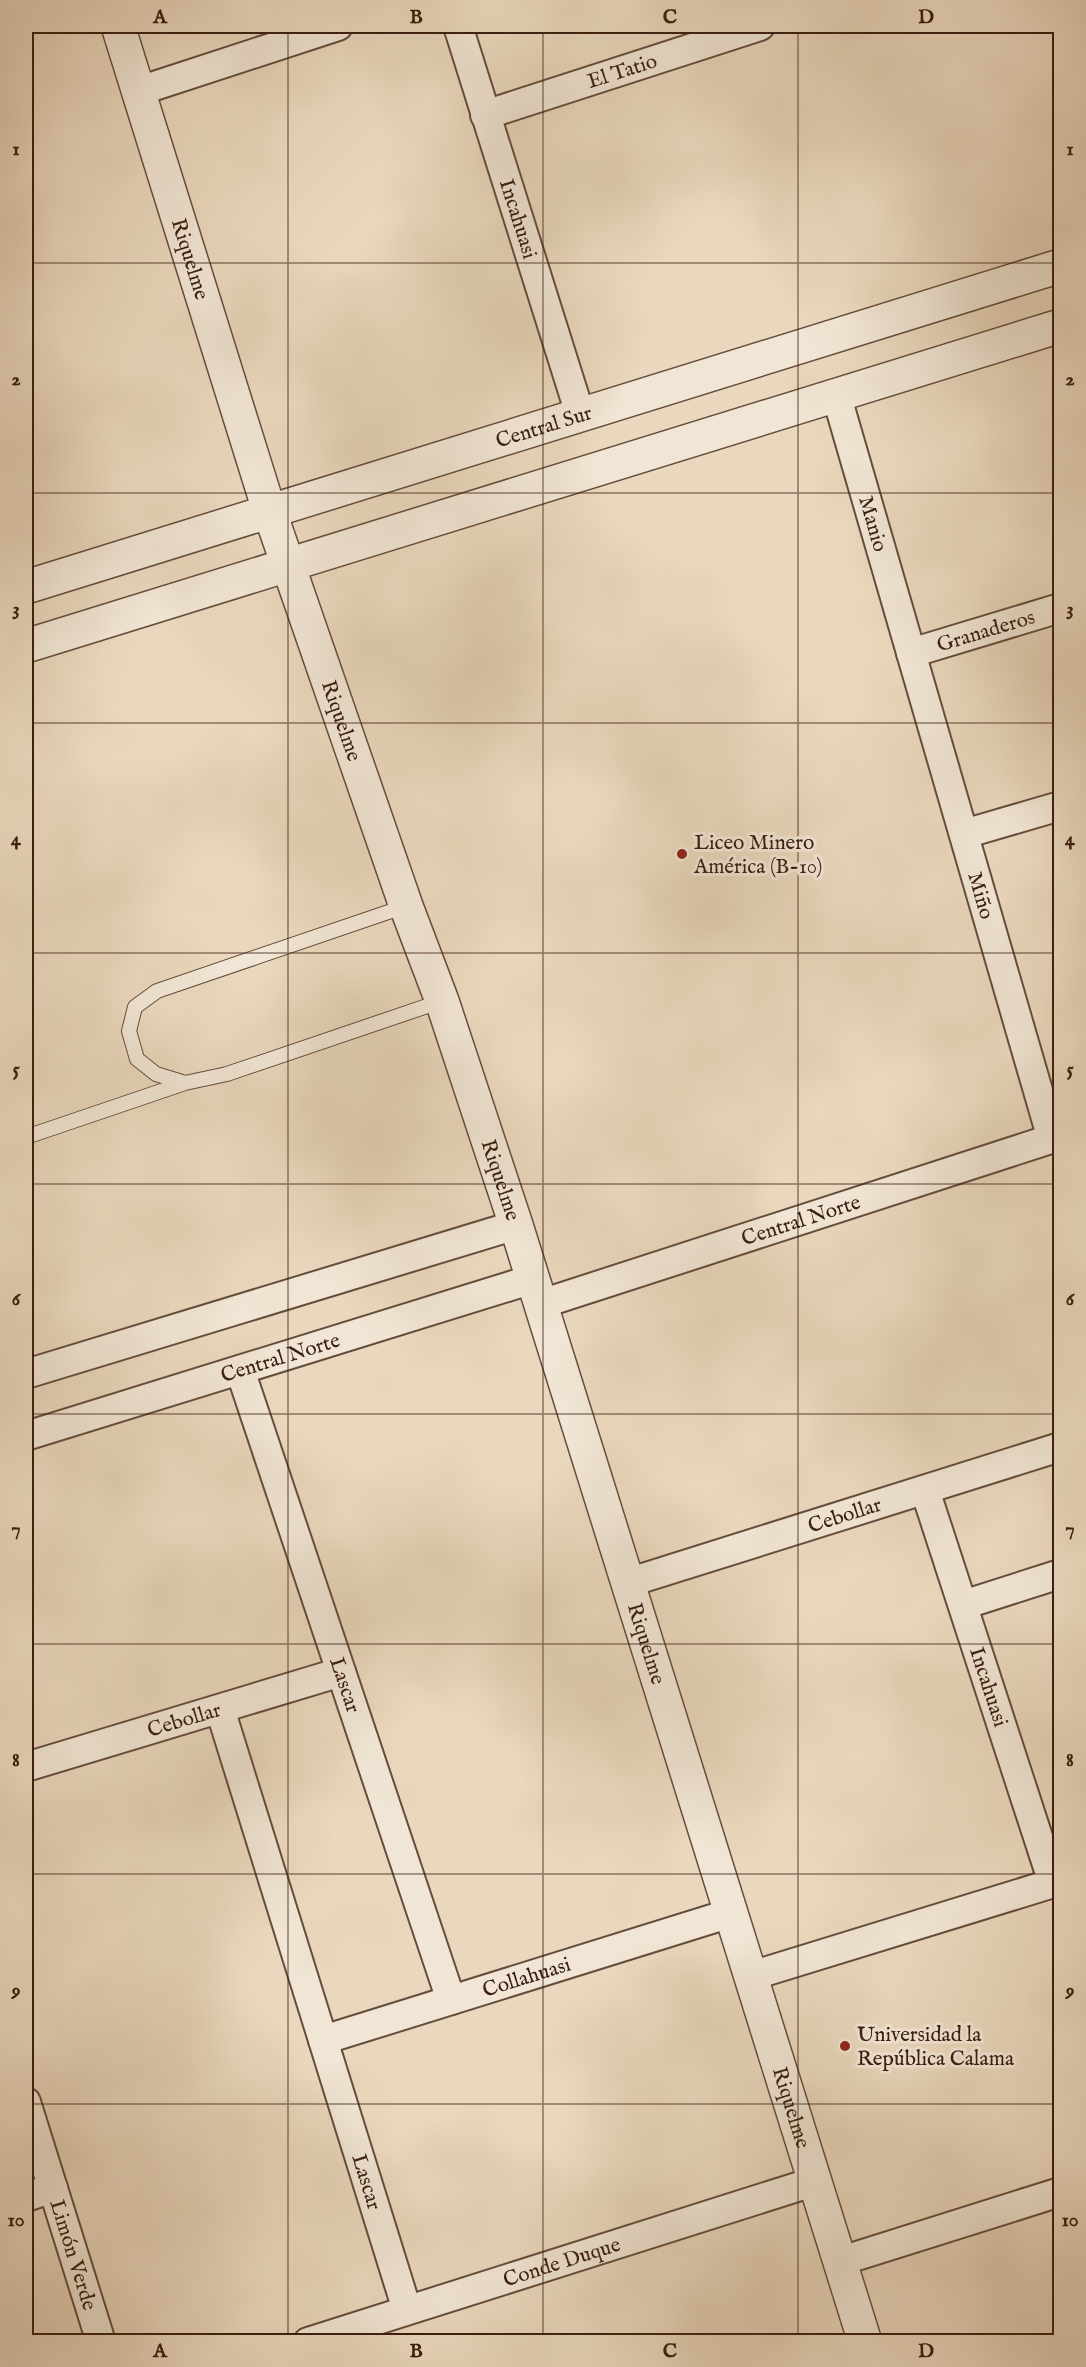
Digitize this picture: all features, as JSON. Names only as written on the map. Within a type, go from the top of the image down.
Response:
[{"type":"street","name":"Riquelme","points":[[118,26],[269,510],[405,906],[442,1001],[516,1225],[866,2342]]},
{"type":"street","points":[[139,91],[338,26]]},
{"type":"street","name":"Incahuasi","points":[[458,26],[580,414]]},
{"type":"street","name":"El Tatio","points":[[485,115],[760,26]]},
{"type":"street","name":"Central Sur","points":[[26,587],[1060,266]]},
{"type":"street","points":[[26,646],[287,563],[1060,326]]},
{"type":"street","name":"Manio","points":[[836,394],[911,653]]},
{"type":"street","name":"Granaderos","points":[[911,653],[1060,608]]},
{"type":"street","name":"Miño","points":[[911,653],[1056,1137]]},
{"type":"street","points":[[964,834],[1060,806]]},
{"type":"street","name":"Central Norte","points":[[26,1436],[240,1370],[537,1292],[1056,1137]]},
{"type":"street","points":[[26,1374],[516,1225]]},
{"type":"street","name":"Lascar","points":[[240,1370],[451,2000]]},
{"type":"street","name":"Cebollar","points":[[627,1583],[1060,1447]]},
{"type":"street","name":"Incahuasi","points":[[926,1490],[1057,1882]]},
{"type":"street","points":[[963,1605],[1060,1574]]},
{"type":"street","name":"Cebollar","points":[[26,1767],[341,1672]]},
{"type":"street","name":"Lascar","points":[[220,1709],[406,2310]]},
{"type":"street","points":[[751,1976],[1057,1882]]},
{"type":"street","name":"Collahuasi","points":[[323,2040],[731,1912]]},
{"type":"street","name":"Limón Verde","points":[[26,2102],[101,2342]]},
{"type":"street","name":"Conde Duque","points":[[308,2342],[816,2181]]},
{"type":"street","points":[[26,2197],[52,2188]]},
{"type":"street","points":[[841,2261],[1060,2192]]},
{"type":"lane","points":[[185,1083],[156,1074],[137,1059],[129,1031],[135,1007],[157,991],[405,906]]},
{"type":"lane","points":[[26,1137],[185,1083],[227,1074],[442,1001]]},
{"type":"place","name":"Liceo Minero América (B-10)","points":[[682,854]]},
{"type":"place","name":"Universidad la República Calama","points":[[845,2046]]}]
